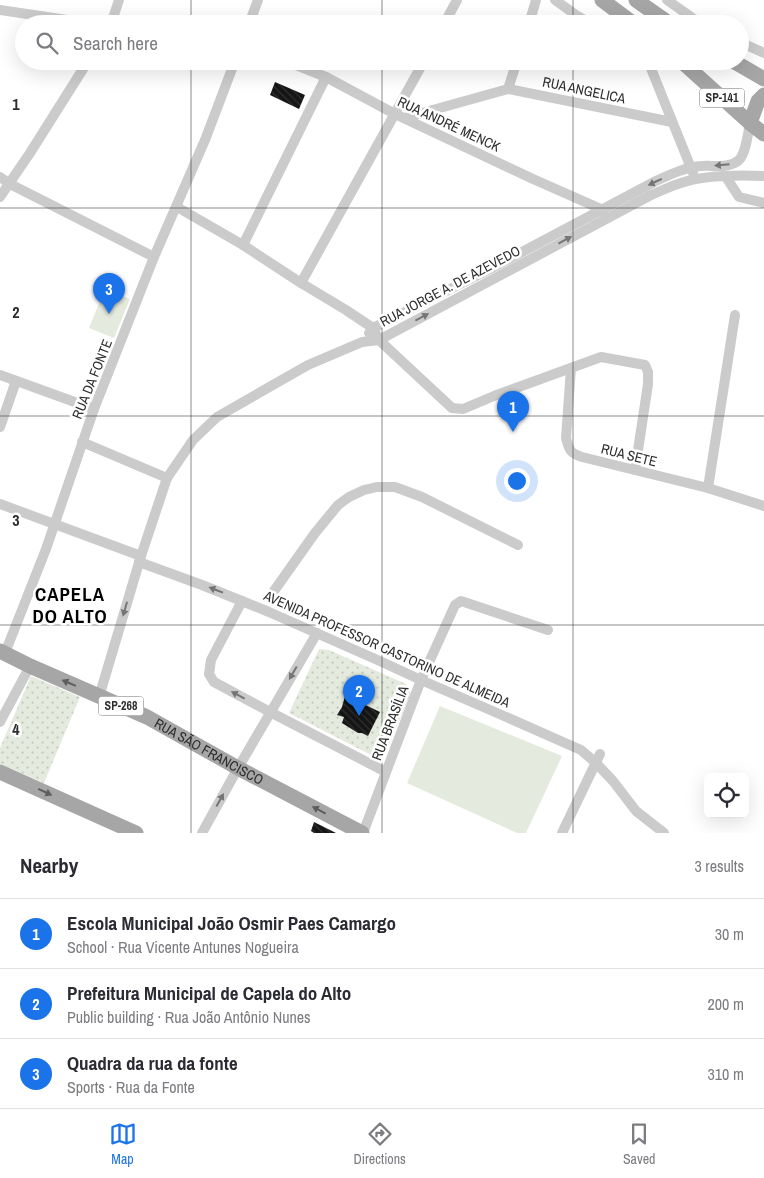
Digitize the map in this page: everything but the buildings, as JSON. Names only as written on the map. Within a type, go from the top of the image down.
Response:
[{"type":"main road","points":[[602,0],[622,15]]},
{"type":"main road","points":[[636,0],[657,15]]},
{"type":"main road","name":"SP-141","points":[[691,70],[764,134]]},
{"type":"main road","name":"SP-141","points":[[748,70],[764,79]]},
{"type":"main road","points":[[750,123],[758,101],[764,94]]},
{"type":"main road","name":"RUA SÃO FRANCISCO","points":[[2,652],[146,717],[238,768],[363,833]]},
{"type":"main road","points":[[0,772],[136,833]]},
{"type":"street","points":[[113,15],[119,0]]},
{"type":"street","points":[[252,15],[258,0]]},
{"type":"street","points":[[449,15],[457,0]]},
{"type":"street","points":[[532,15],[536,0]]},
{"type":"street","points":[[555,0],[576,15]]},
{"type":"street","points":[[667,0],[688,15]]},
{"type":"street","points":[[0,10],[34,15]]},
{"type":"street","points":[[749,46],[764,52]]},
{"type":"street","points":[[0,197],[82,70]]},
{"type":"street","name":"RUA DA FONTE","points":[[2,652],[30,592],[94,409],[154,257],[205,140],[232,70]]},
{"type":"street","name":"RUA ANDRÉ MENCK","points":[[307,70],[604,214]]},
{"type":"street","points":[[301,283],[399,116],[420,70]]},
{"type":"street","points":[[508,89],[514,70]]},
{"type":"street","points":[[652,70],[672,122],[696,167],[695,179]]},
{"type":"street","points":[[244,245],[326,78]]},
{"type":"street","name":"RUA ANGELICA","points":[[399,116],[508,89],[672,122]]},
{"type":"street","name":"RUA JORGE A. DE AZEVEDO","points":[[362,342],[379,340],[604,214],[654,182],[676,172],[696,167],[733,164],[740,159],[750,123]]},
{"type":"street","points":[[726,176],[739,197],[764,203]]},
{"type":"street","name":"RUA JORGE A. DE AZEVEDO","points":[[362,342],[372,328],[604,214],[680,183],[695,179],[726,176],[764,176]]},
{"type":"street","points":[[0,177],[10,184],[154,257]]},
{"type":"street","points":[[177,207],[244,245],[372,328],[379,340],[452,408],[463,409],[601,357],[646,365],[648,384],[635,470]]},
{"type":"street","points":[[708,488],[735,315]]},
{"type":"street","points":[[99,697],[140,559],[167,478],[193,440],[217,417],[308,365],[362,342]]},
{"type":"street","name":"RUA SETE","points":[[571,368],[566,438],[568,448],[573,454],[708,488],[764,506]]},
{"type":"street","points":[[0,375],[94,409]]},
{"type":"street","points":[[0,428],[16,382]]},
{"type":"street","points":[[82,442],[167,478]]},
{"type":"street","points":[[269,598],[315,533],[338,506],[349,497],[364,490],[377,487],[395,487],[422,497],[518,545]]},
{"type":"street","name":"AVENIDA PROFESSOR CASTORINO DE ALMEIDA","points":[[0,504],[54,524],[242,601],[581,750],[598,759],[636,811],[664,833]]},
{"type":"street","points":[[242,601],[211,660],[209,674],[214,682],[386,772]]},
{"type":"street","name":"RUA BRASÍLIA","points":[[363,833],[421,680],[455,605],[461,601],[548,630]]},
{"type":"street","points":[[202,833],[316,633]]},
{"type":"street","points":[[0,722],[30,666]]},
{"type":"street","points":[[562,833],[598,759]]},
{"type":"shaded area","points":[[105,289],[130,299],[114,338],[89,328]]},
{"type":"shaded area","points":[[319,649],[329,650],[406,684],[411,693],[384,757],[379,759],[289,713]]},
{"type":"shaded area","points":[[31,676],[80,697],[44,783],[0,764],[0,748]]},
{"type":"shaded area","points":[[440,706],[562,756],[526,833],[517,833],[407,783]]},
{"type":"place","name":"Quadra da rua da fonte","points":[[109,314]]},
{"type":"place","name":"Escola Municipal João Osmir Paes Camargo","points":[[513,432]]},
{"type":"place","name":"Prefeitura Municipal de Capela do Alto","points":[[359,716]]},
{"type":"district","name":"CAPELA DO ALTO","points":[[70,605]]}]
